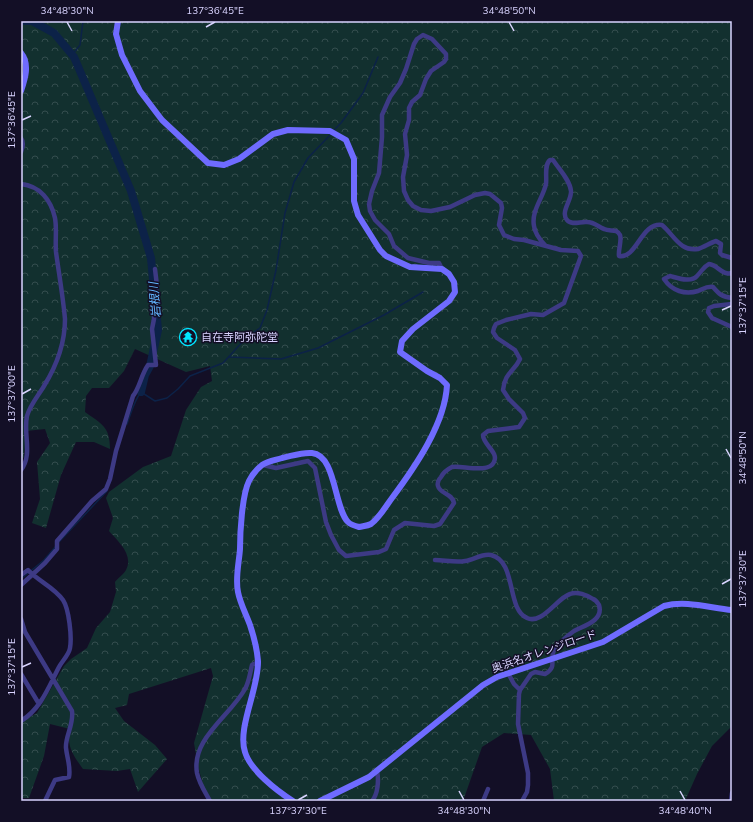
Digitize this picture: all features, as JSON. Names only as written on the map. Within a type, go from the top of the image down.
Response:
[{"type":"street","points":[[118,21],[116,34],[122,55],[140,91],[162,120],[208,163],[224,165],[239,159],[273,134],[288,130],[330,131],[346,140],[354,159],[354,201],[358,215],[380,250],[386,256],[410,267],[442,269],[449,274],[454,282],[455,292],[449,301],[413,330],[402,341],[400,352],[427,371],[440,378],[447,385],[446,397],[426,448],[411,473],[377,518],[369,525],[359,527],[349,523],[344,516],[328,466],[322,458],[313,453],[298,454],[263,465],[255,471],[245,491],[237,590],[250,626],[256,647],[258,662],[253,692],[243,731],[243,746],[248,761],[273,787],[293,801]]},
{"type":"street","points":[[263,465],[276,468],[308,461],[315,468],[326,522],[339,550],[346,556],[380,552],[386,549],[394,530],[405,523],[434,526],[440,524],[454,503],[451,496],[440,490],[438,486],[437,483],[441,477],[446,471],[454,467],[476,469],[493,465],[495,462],[495,456],[485,442],[483,435],[488,431],[519,427],[525,418],[523,413],[509,399],[503,390],[506,376],[518,364],[520,359],[515,350],[497,338],[493,332],[494,328],[496,324],[506,320],[531,314],[543,315],[564,303],[581,256],[578,251],[561,250],[545,245],[514,239],[504,235],[499,225],[502,208],[501,203],[490,194],[485,193],[475,195],[450,207],[431,211],[421,210],[413,206],[408,200],[403,184],[407,155],[405,134],[409,120],[409,108],[412,102],[420,94],[431,71],[444,62],[446,57],[446,54],[432,39],[423,35],[417,39],[414,44],[400,83],[388,101],[382,115],[379,174],[372,191],[369,204],[370,211],[375,220],[389,234],[394,246],[408,258],[429,263],[440,263],[442,269]]},
{"type":"street","points":[[21,53],[24,57],[26,71],[21,91]]},
{"type":"street","points":[[21,138],[23,140],[21,152]]},
{"type":"street","points":[[545,245],[536,232],[534,227],[534,219],[537,205],[546,185],[546,164],[550,160],[553,160],[564,174],[570,187],[571,197],[565,209],[566,220],[570,223],[587,222],[598,225],[602,229],[616,231],[619,233],[621,237],[618,252],[619,256],[628,254],[650,228],[657,224],[666,228],[683,248],[699,248],[716,241],[721,244],[722,256],[732,258]]},
{"type":"street","points":[[21,184],[38,189],[46,196],[55,219],[56,252],[65,319],[65,330],[60,355],[45,384],[31,406],[27,416],[26,458],[21,470]]},
{"type":"street","points":[[732,273],[725,273],[714,265],[708,264],[703,268],[697,277],[692,279],[670,276],[664,279],[672,288],[685,293],[713,287],[718,294],[732,298]]},
{"type":"street","points":[[21,585],[45,563],[57,549],[57,542],[74,521],[92,501],[106,489],[133,396],[138,389],[143,372],[148,365],[156,365],[152,329],[157,286],[155,270]]},
{"type":"street","points":[[732,304],[714,306],[709,308],[708,312],[712,318],[732,327]]},
{"type":"street","points":[[435,560],[460,562],[487,555],[497,557],[504,564],[515,603],[521,614],[526,618],[530,619],[544,614],[570,594],[577,593],[596,600],[599,607],[599,612],[589,625],[578,629],[564,638],[554,651],[552,659],[553,665],[548,672],[545,674],[535,672],[531,674],[528,676],[520,690],[518,724],[528,773],[527,792],[522,801]]},
{"type":"street","points":[[21,575],[28,570],[63,600],[68,615],[70,633],[70,649],[47,692],[32,713],[21,721]]},
{"type":"street","name":"奥浜名オレンジロード","points":[[320,801],[350,787],[377,771],[483,685],[497,677],[603,642],[664,606],[676,603],[732,610]]},
{"type":"street","points":[[21,619],[23,633],[54,679],[72,711],[72,724],[66,747],[70,775],[68,778],[55,780],[45,801]]},
{"type":"street","points":[[210,801],[197,774],[197,755],[201,746],[245,688],[252,665],[258,662]]},
{"type":"street","points":[[508,673],[514,684],[520,690]]},
{"type":"street","points":[[21,674],[39,704]]},
{"type":"street","points":[[372,801],[376,795],[378,776],[377,771]]},
{"type":"street","points":[[483,801],[488,789]]},
{"type":"street","points":[[731,801],[732,793]]},
{"type":"green space","points":[[21,21],[732,21],[732,726],[712,746],[685,801],[554,801],[550,769],[531,735],[504,733],[482,747],[463,801],[210,801],[203,785],[194,743],[213,676],[211,668],[129,694],[127,705],[115,708],[124,721],[155,745],[167,759],[138,792],[130,769],[117,771],[83,769],[70,746],[70,729],[50,724],[44,756],[29,798],[21,798],[21,722],[37,713],[64,666],[87,648],[96,628],[110,612],[116,592],[115,582],[125,572],[128,564],[127,554],[109,531],[113,518],[106,498],[109,492],[143,467],[171,456],[186,410],[201,387],[212,381],[210,366],[186,372],[135,349],[124,371],[109,388],[92,388],[86,396],[85,412],[100,423],[107,431],[110,449],[94,442],[76,442],[61,475],[46,528],[32,523],[40,499],[37,462],[50,443],[45,429],[26,431],[24,457],[21,460]]},
{"type":"waterway","name":"岩根川","points":[[24,21],[32,21],[54,33],[74,57],[131,191],[151,258],[158,330],[150,366],[145,375],[141,392]]},
{"type":"waterway","points":[[72,55],[80,45],[83,21]]},
{"type":"waterway","points":[[333,131],[341,123],[363,93],[378,57]]},
{"type":"waterway","points":[[127,424],[141,392],[155,401],[167,398],[190,376],[223,363],[246,338],[260,328],[267,310],[276,270],[285,213],[294,182],[308,158],[331,134]]},
{"type":"waterway","points":[[229,357],[281,359],[318,348],[384,315],[423,292]]},
{"type":"waterway","name":"岩根川","points":[[58,543],[107,491]]},
{"type":"waterway","name":"岩根川","points":[[21,579],[44,560],[56,546]]},
{"type":"place","name":"自在寺阿弥陀堂","points":[[188,337]]}]
